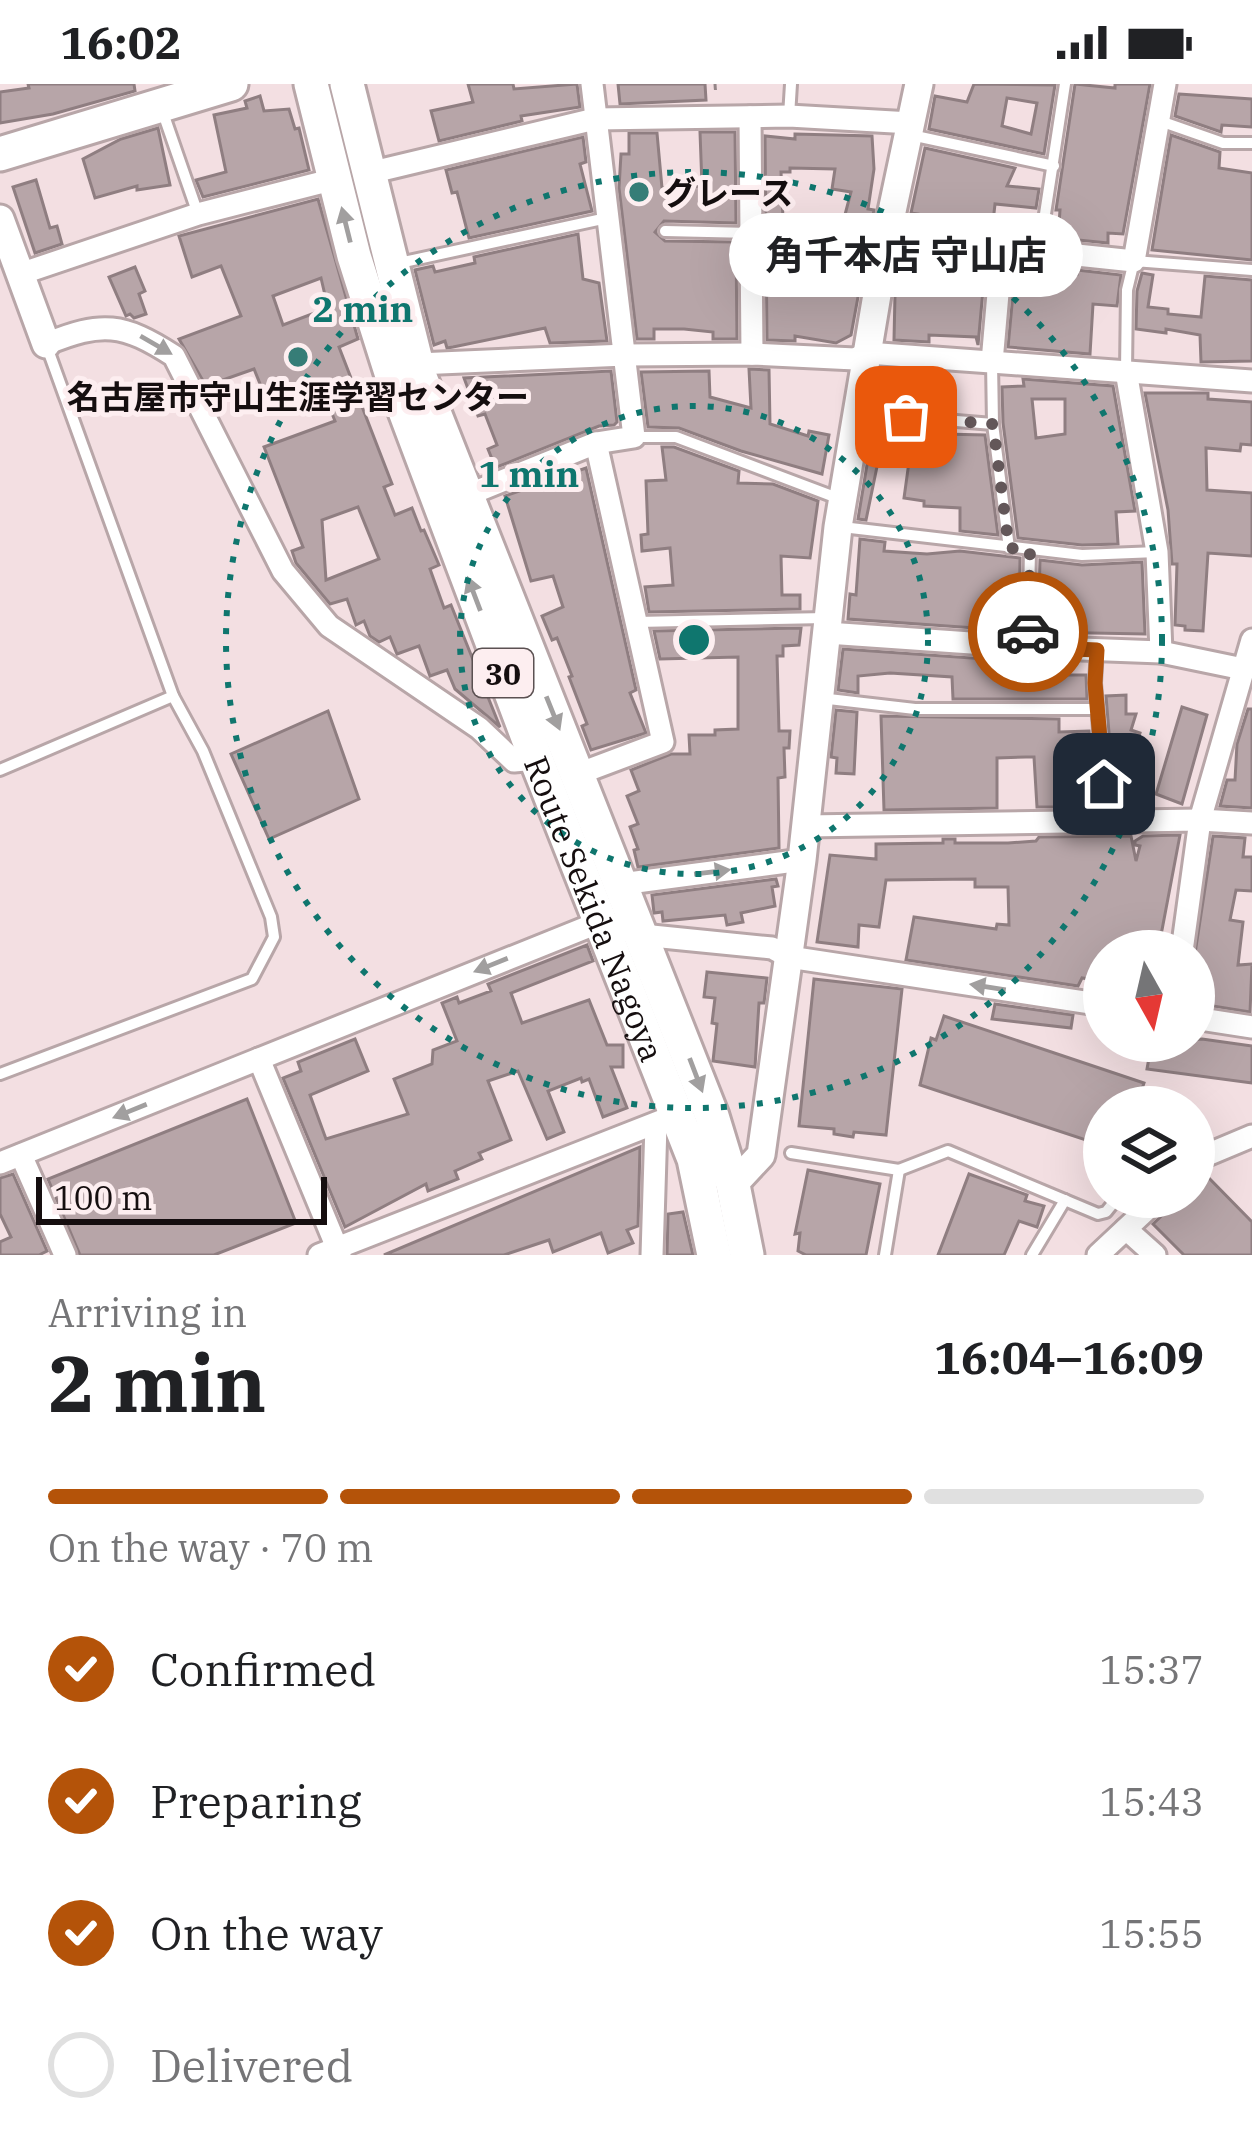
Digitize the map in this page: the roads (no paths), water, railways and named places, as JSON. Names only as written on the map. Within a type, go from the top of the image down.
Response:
[{"type":"main road","points":[[0,154],[231,84]]},
{"type":"main road","name":"Route Sekida Nagoya","points":[[311,84],[354,256],[394,382],[600,922],[666,1120],[699,1177],[714,1255]]},
{"type":"main road","name":"Route Sekida Nagoya","points":[[347,84],[417,364],[712,1117],[733,1185],[747,1255]]},
{"type":"street","points":[[465,496],[596,443],[634,437],[592,84]]},
{"type":"street","points":[[733,1185],[761,1155],[802,860],[841,514],[887,235],[919,84]]},
{"type":"street","points":[[887,235],[1134,261],[1165,84]]},
{"type":"street","points":[[370,173],[595,119],[851,111],[908,128]]},
{"type":"street","points":[[750,117],[752,354]]},
{"type":"street","points":[[14,281],[198,214],[335,179]]},
{"type":"street","points":[[0,219],[14,281],[46,344],[105,325],[145,337],[174,356],[283,571],[329,626],[478,728],[514,761],[536,759]]},
{"type":"street","points":[[992,362],[1002,248]]},
{"type":"street","points":[[417,364],[625,355],[855,359],[867,353],[1252,381]]},
{"type":"street","points":[[1126,371],[1157,552],[1161,652]]},
{"type":"street","points":[[578,774],[663,742],[596,443]]},
{"type":"street","points":[[828,625],[1028,647],[1161,652],[1243,669]]},
{"type":"street","points":[[1185,930],[1200,820],[1252,640]]},
{"type":"street","points":[[806,826],[1252,823]]},
{"type":"street","points":[[621,884],[802,860]]},
{"type":"street","points":[[65,1255],[11,1159],[600,922],[642,935],[772,948],[789,957],[1083,1001]]},
{"type":"street","points":[[1215,1022],[1252,1028]]},
{"type":"street","points":[[259,1059],[332,1252],[666,1120],[652,1255]]},
{"type":"street","points":[[1215,1152],[1252,1136]]},
{"type":"street","points":[[1098,1255],[1138,1218]]},
{"type":"street","points":[[1126,1229],[1155,1255]]},
{"type":"lane","points":[[789,116],[791,84]]},
{"type":"lane","points":[[1039,253],[1065,84]]},
{"type":"lane","points":[[160,104],[198,214]]},
{"type":"lane","points":[[1160,121],[1223,142],[1252,143]]},
{"type":"lane","points":[[908,128],[1054,166]]},
{"type":"lane","points":[[392,264],[607,218]]},
{"type":"lane","points":[[665,231],[751,233]]},
{"type":"lane","points":[[1126,371],[1127,290],[1134,261],[1252,270]]},
{"type":"lane","points":[[0,1074],[252,979],[274,937],[271,917],[203,751],[173,696],[46,344]]},
{"type":"lane","points":[[992,362],[993,424],[1009,548]]},
{"type":"lane","points":[[858,412],[993,424]]},
{"type":"lane","points":[[634,437],[676,437],[841,514],[1009,548],[1082,555],[1157,552]]},
{"type":"lane","points":[[1028,647],[1030,550]]},
{"type":"lane","points":[[638,622],[828,625]]},
{"type":"lane","points":[[1097,650],[1107,822]]},
{"type":"lane","points":[[0,770],[173,696]]},
{"type":"lane","points":[[820,698],[915,709],[1098,709]]},
{"type":"lane","points":[[791,1153],[899,1170],[948,1151],[1083,1208]]},
{"type":"lane","points":[[884,1255],[899,1170]]},
{"type":"lane","points":[[1032,1255],[1065,1200]]},
{"type":"place","name":"グレース","points":[[639,192]]},
{"type":"place","name":"名古屋市守山生涯学習センター","points":[[298,357]]},
{"type":"place","name":"角千本店 守山店","points":[[906,417]]}]
